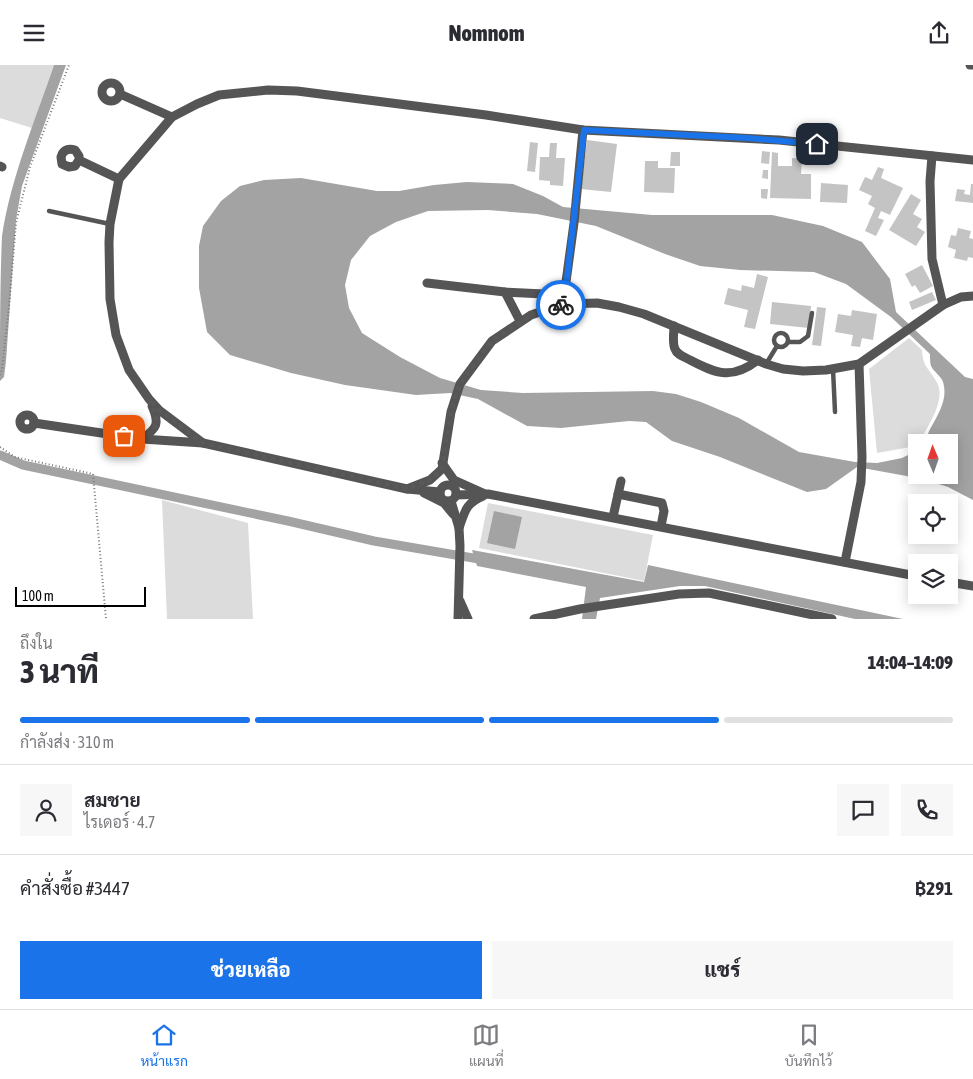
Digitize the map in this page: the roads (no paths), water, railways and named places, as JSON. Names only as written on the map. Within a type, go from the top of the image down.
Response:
[{"type":"street","points":[[203,443],[159,410],[129,370],[116,335],[110,299],[110,224],[119,179],[172,117],[219,95],[268,90],[297,91],[584,130],[771,140],[973,160]]},
{"type":"street","points":[[120,94],[172,117]]},
{"type":"street","points":[[564,299],[584,130]]},
{"type":"street","points":[[932,156],[930,181],[932,259],[943,305]]},
{"type":"street","points":[[79,159],[119,179]]},
{"type":"street","points":[[427,283],[619,307],[644,314],[762,362],[783,369],[803,371],[833,369],[859,363],[943,305],[961,297],[973,295]]},
{"type":"street","points":[[505,292],[520,321]]},
{"type":"street","points":[[487,494],[442,499],[442,466],[451,412],[458,389],[492,341],[520,321],[564,299]]},
{"type":"street","points":[[674,326],[675,350],[711,371],[724,374],[738,372],[762,362]]},
{"type":"street","points":[[845,562],[861,482],[859,363]]},
{"type":"street","points":[[142,439],[157,424],[157,418],[149,399]]},
{"type":"street","points":[[34,423],[142,439],[203,443],[407,489],[442,489],[448,485],[454,488],[460,546],[458,619]]},
{"type":"street","points":[[407,489],[430,480],[442,466]]},
{"type":"street","points":[[442,466],[454,480],[487,494],[908,574]]},
{"type":"street","points":[[613,517],[621,481]]},
{"type":"street","points":[[418,490],[448,506],[458,525]]},
{"type":"street","points":[[458,525],[469,505],[474,500],[487,494]]},
{"type":"street","points":[[618,495],[662,503],[664,511],[661,526]]},
{"type":"street","points":[[958,584],[973,586]]},
{"type":"street","points":[[534,619],[580,609],[678,594],[709,593],[832,619]]},
{"type":"street","points":[[458,598],[468,619]]},
{"type":"lane","points":[[50,211],[110,224]]},
{"type":"lane","points":[[777,346],[783,347],[788,342],[800,342],[808,336],[812,313]]},
{"type":"lane","points":[[777,346],[774,337],[780,332],[787,335],[788,342]]},
{"type":"lane","points":[[762,362],[777,346]]},
{"type":"lane","points":[[833,369],[835,412]]},
{"type":"waterway","points":[[0,455],[23,465],[374,541],[479,559]]}]
